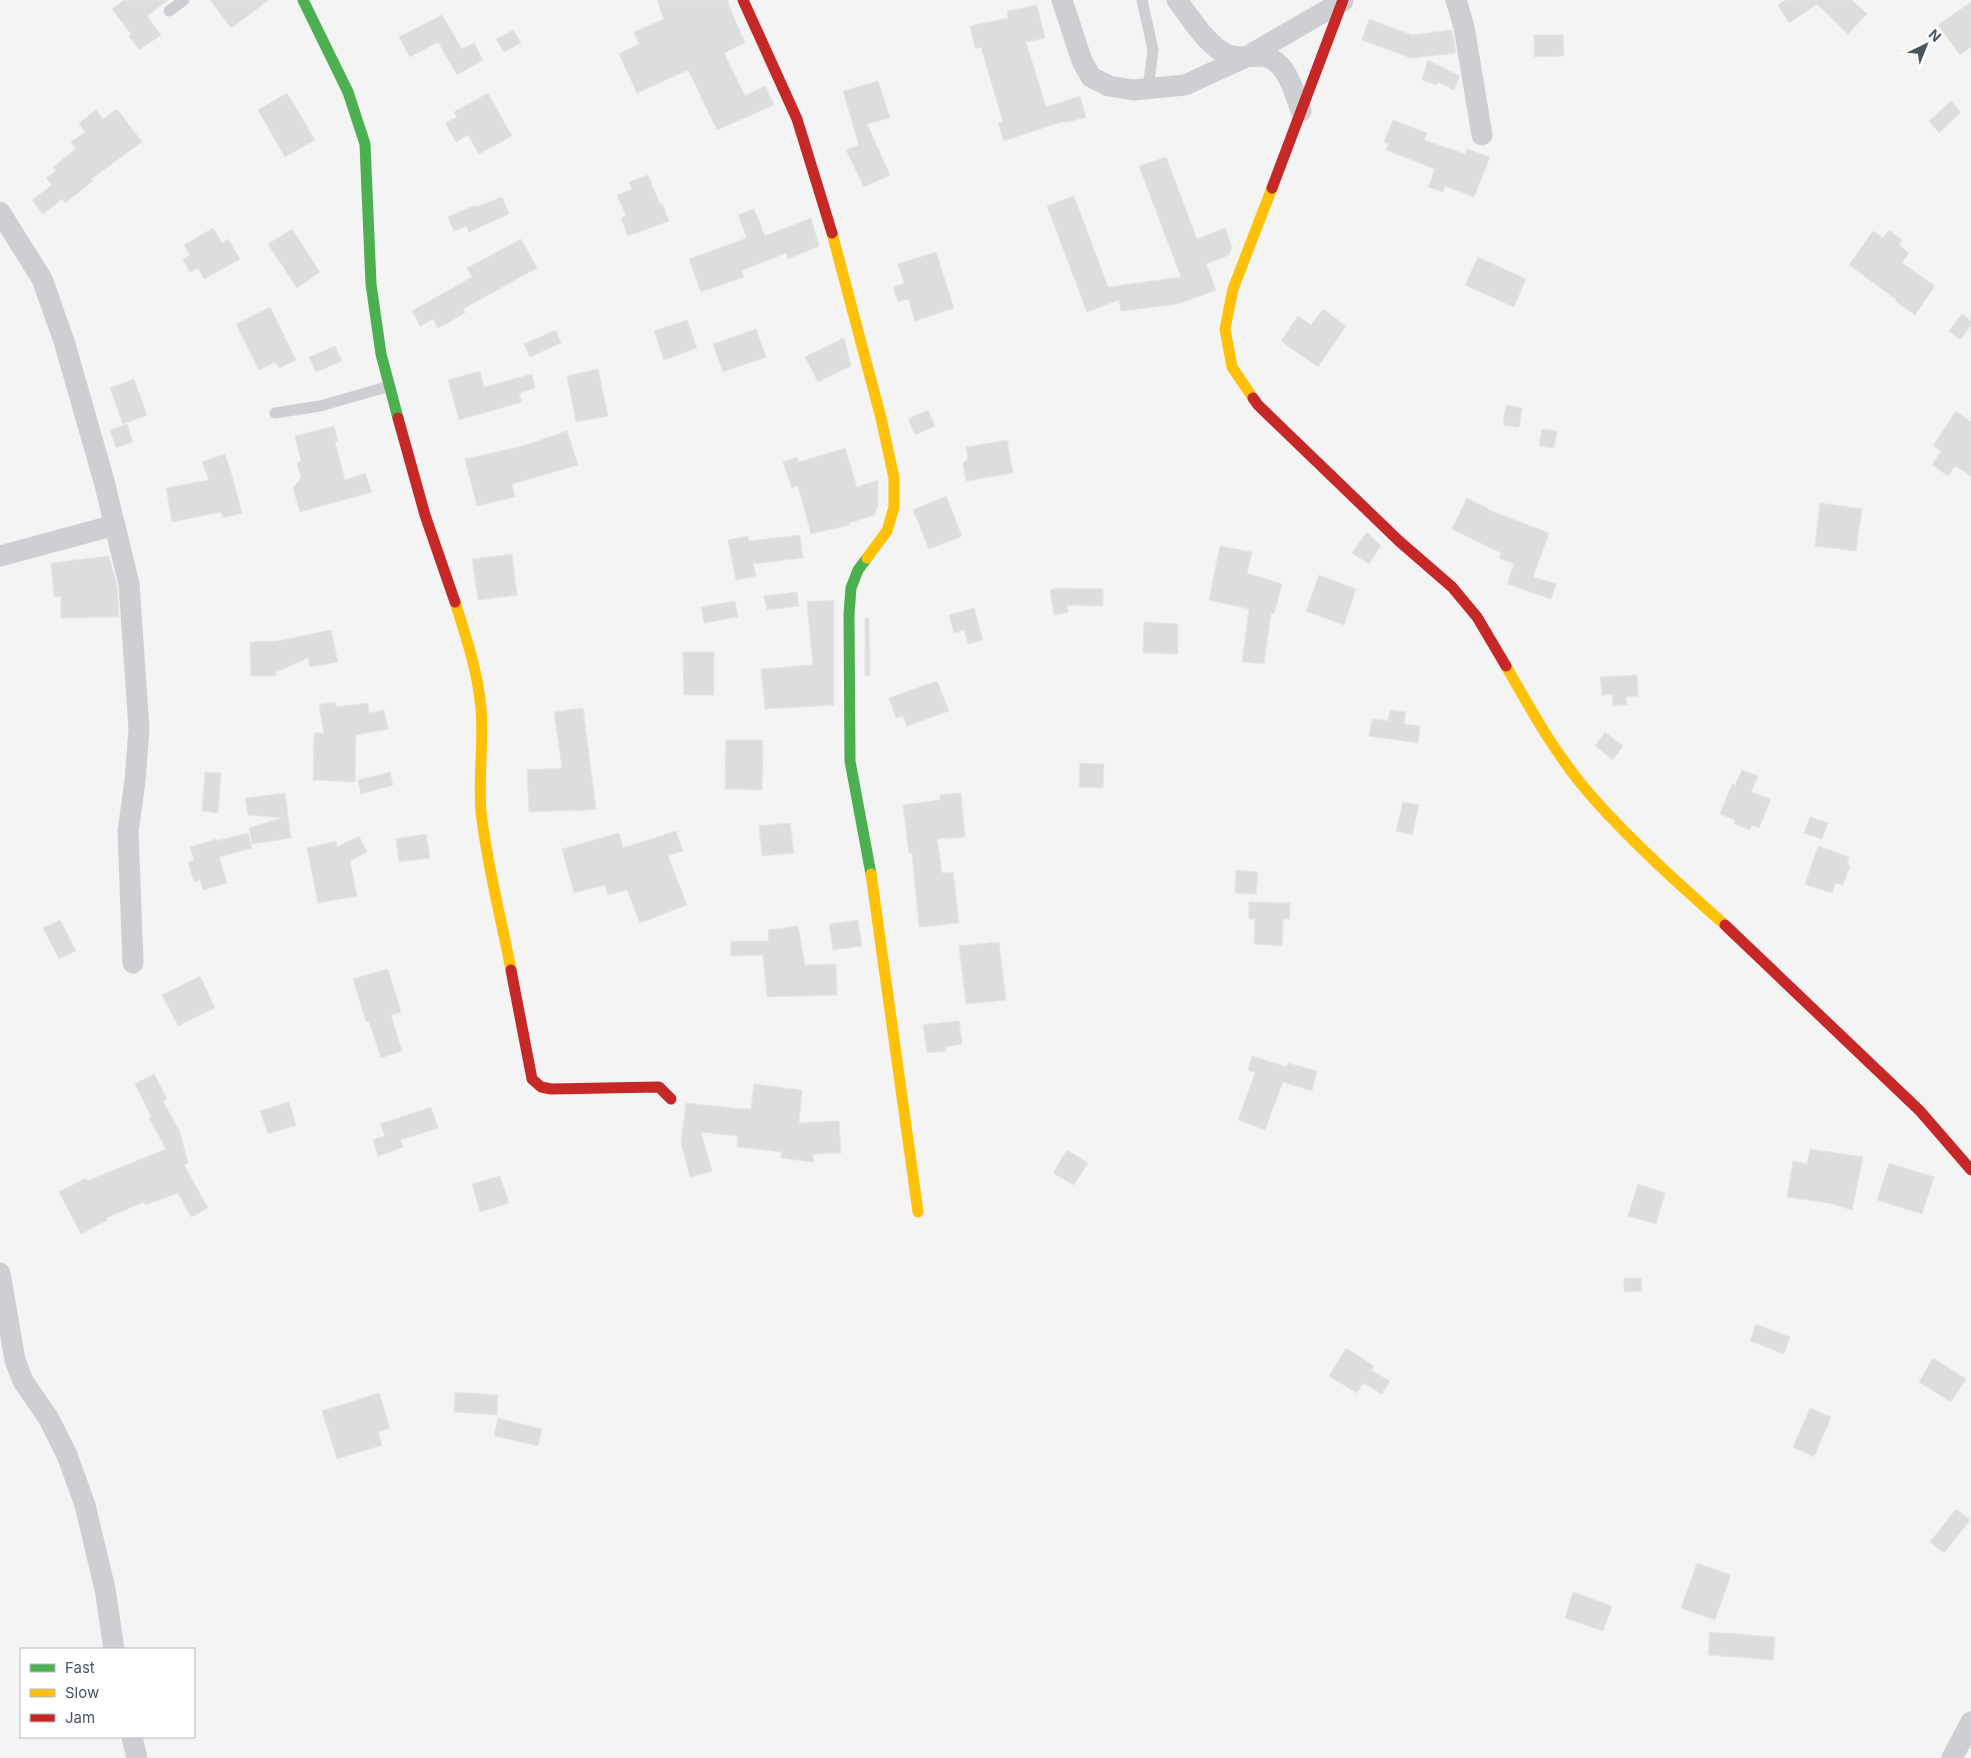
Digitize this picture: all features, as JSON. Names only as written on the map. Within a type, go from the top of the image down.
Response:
[{"type":"street","points":[[303,0],[348,92],[365,144],[372,284],[381,354],[425,515],[468,642],[475,670],[481,710],[481,810],[488,866],[508,952],[532,1079],[541,1088],[551,1089],[659,1087],[671,1099]]},
{"type":"street","points":[[743,0],[797,119],[838,254],[881,418],[894,478],[894,507],[887,530],[858,570],[852,588],[849,614],[850,761],[871,874],[918,1212]]},
{"type":"street","points":[[1062,0],[1082,60],[1091,77],[1109,86],[1133,90],[1185,85],[1246,57],[1343,0]]},
{"type":"street","points":[[1177,0],[1208,40],[1226,54],[1246,57],[1261,56],[1273,60],[1281,66],[1290,81],[1301,111]]},
{"type":"street","points":[[1343,0],[1233,289],[1225,329],[1232,367],[1258,405],[1399,541],[1452,587],[1477,617],[1547,737],[1593,798],[1666,872],[1753,950],[1920,1111],[1971,1170]]},
{"type":"street","points":[[1456,0],[1464,26],[1482,135]]},
{"type":"street","points":[[0,212],[42,279],[79,392],[129,584],[138,720],[128,831],[133,963]]},
{"type":"street","points":[[0,556],[114,526]]},
{"type":"street","points":[[0,1273],[9,1330],[23,1381],[49,1418],[67,1455],[86,1505],[105,1589],[114,1648]]},
{"type":"street","points":[[1952,1758],[1971,1722]]},
{"type":"street","points":[[132,1738],[137,1758]]},
{"type":"lane","points":[[169,11],[184,0]]},
{"type":"lane","points":[[1142,0],[1153,50],[1148,89]]},
{"type":"lane","points":[[275,413],[320,406],[390,386]]},
{"type":"building","points":[[124,0],[168,0],[147,16],[161,35],[139,50],[129,36],[131,34],[112,9]]},
{"type":"building","points":[[210,0],[269,0],[231,28]]},
{"type":"building","points":[[657,0],[728,0],[745,43],[724,53],[745,96],[765,86],[774,105],[717,130],[688,70],[637,93],[619,54],[639,44],[634,32],[664,19]]},
{"type":"building","points":[[1786,0],[1852,0],[1867,14],[1848,34],[1817,4],[1789,23],[1778,5]]},
{"type":"building","points":[[1971,2],[1971,47],[1960,55],[1938,25]]},
{"type":"building","points":[[1037,5],[1045,38],[1026,42],[1046,107],[1080,96],[1086,117],[1065,123],[1064,121],[1004,141],[998,123],[1003,122],[981,47],[975,49],[970,26],[1008,18],[1007,11]]},
{"type":"building","points":[[442,15],[462,49],[474,43],[483,60],[457,75],[438,42],[410,57],[399,37]]},
{"type":"building","points":[[1369,19],[1412,35],[1452,30],[1456,53],[1411,58],[1362,40]]},
{"type":"building","points":[[513,30],[521,43],[504,52],[496,39]]},
{"type":"building","points":[[1534,35],[1563,35],[1564,56],[1534,57]]},
{"type":"building","points":[[1428,60],[1460,76],[1454,90],[1438,82],[1437,85],[1422,80]]},
{"type":"building","points":[[878,81],[890,118],[867,124],[890,175],[864,187],[846,150],[859,145],[843,91]]},
{"type":"building","points":[[287,93],[315,140],[285,157],[258,110]]},
{"type":"building","points":[[488,93],[512,136],[479,154],[468,135],[456,142],[445,123],[457,117],[454,112]]},
{"type":"building","points":[[1951,101],[1961,112],[1939,133],[1929,121]]},
{"type":"building","points":[[117,109],[142,142],[91,179],[93,181],[65,203],[62,199],[43,214],[32,200],[52,185],[46,178],[56,171],[53,167],[76,149],[71,142],[85,132],[79,123],[96,110],[103,119]]},
{"type":"building","points":[[1393,120],[1427,133],[1424,140],[1465,154],[1467,149],[1490,157],[1474,197],[1445,186],[1443,192],[1428,187],[1435,169],[1386,150],[1389,144],[1384,142]]},
{"type":"building","points":[[1166,157],[1197,239],[1225,228],[1232,247],[1229,255],[1206,264],[1216,290],[1178,304],[1121,311],[1119,300],[1087,312],[1047,206],[1074,196],[1108,287],[1181,277],[1139,166]]},
{"type":"building","points":[[648,175],[669,221],[628,236],[621,218],[626,216],[617,195],[632,189],[629,182]]},
{"type":"building","points":[[502,197],[509,214],[469,232],[466,226],[454,231],[448,217],[475,205],[476,207]]},
{"type":"building","points":[[754,209],[765,236],[811,218],[819,246],[788,259],[786,253],[741,271],[744,277],[701,292],[689,259],[747,238],[738,215]]},
{"type":"building","points":[[213,228],[222,243],[228,239],[240,259],[204,279],[198,268],[190,272],[183,259],[190,255],[184,245]]},
{"type":"building","points":[[292,229],[320,272],[297,288],[268,244]]},
{"type":"building","points":[[1889,230],[1902,240],[1899,245],[1909,253],[1902,263],[1935,286],[1915,315],[1849,265],[1873,231],[1883,238]]},
{"type":"building","points":[[521,239],[537,268],[463,309],[465,313],[438,328],[433,319],[420,326],[412,311],[472,277],[467,268]]},
{"type":"building","points":[[936,252],[954,308],[915,321],[908,299],[898,302],[893,287],[904,283],[898,264]]},
{"type":"building","points":[[1478,257],[1526,279],[1514,307],[1465,285]]},
{"type":"building","points":[[270,307],[296,360],[279,368],[275,362],[259,370],[236,324]]},
{"type":"building","points":[[1323,309],[1346,326],[1318,367],[1281,341],[1298,316],[1311,325]]},
{"type":"building","points":[[1962,314],[1971,321],[1971,326],[1960,340],[1949,331]]},
{"type":"building","points":[[687,320],[697,348],[664,360],[654,331]]},
{"type":"building","points":[[756,329],[766,357],[723,372],[713,344]]},
{"type":"building","points":[[556,330],[561,343],[530,357],[524,344]]},
{"type":"building","points":[[844,338],[851,366],[818,382],[805,357]]},
{"type":"building","points":[[335,346],[342,361],[316,372],[309,357]]},
{"type":"building","points":[[598,369],[608,416],[576,422],[567,376]]},
{"type":"building","points":[[480,371],[484,387],[532,374],[535,388],[519,393],[522,402],[459,420],[448,380]]},
{"type":"building","points":[[134,379],[147,415],[123,424],[110,388]]},
{"type":"building","points":[[1506,405],[1522,408],[1519,427],[1503,425]]},
{"type":"building","points":[[928,410],[935,426],[915,435],[908,419]]},
{"type":"building","points":[[1956,411],[1971,422],[1971,476],[1955,466],[1948,476],[1932,465],[1941,451],[1933,446]]},
{"type":"building","points":[[127,424],[133,442],[116,448],[110,430]]},
{"type":"building","points":[[334,426],[338,441],[335,442],[345,480],[365,473],[372,492],[300,512],[293,488],[301,478],[297,463],[301,461],[295,436]]},
{"type":"building","points":[[1542,429],[1557,431],[1554,448],[1539,446]]},
{"type":"building","points":[[567,431],[578,465],[512,484],[515,497],[477,506],[465,459],[523,446]]},
{"type":"building","points":[[1007,440],[1013,473],[966,481],[963,463],[968,459],[966,447]]},
{"type":"building","points":[[845,448],[857,487],[878,480],[878,505],[875,515],[849,523],[849,525],[811,534],[798,486],[792,488],[783,462],[797,457],[799,462]]},
{"type":"building","points":[[225,454],[242,513],[223,518],[221,512],[172,522],[166,488],[209,480],[202,462]]},
{"type":"building","points":[[946,496],[962,536],[929,549],[913,510]]},
{"type":"building","points":[[1467,498],[1489,510],[1549,533],[1533,577],[1556,584],[1551,599],[1507,584],[1514,564],[1499,558],[1501,553],[1452,529]]},
{"type":"building","points":[[1820,503],[1862,509],[1856,551],[1815,546]]},
{"type":"building","points":[[1367,532],[1381,546],[1369,564],[1352,553]]},
{"type":"building","points":[[800,535],[803,558],[753,564],[756,576],[736,580],[728,540],[748,536],[749,541]]},
{"type":"building","points":[[1220,546],[1252,552],[1247,573],[1282,584],[1274,614],[1271,613],[1264,664],[1242,662],[1249,609],[1209,600]]},
{"type":"building","points":[[512,554],[517,595],[478,600],[472,559]]},
{"type":"building","points":[[109,556],[117,586],[119,617],[61,618],[61,596],[54,597],[51,563]]},
{"type":"building","points":[[1319,575],[1356,589],[1344,625],[1306,611]]},
{"type":"building","points":[[1059,588],[1103,589],[1103,606],[1067,605],[1068,612],[1054,615],[1050,590]]},
{"type":"building","points":[[797,592],[799,606],[767,610],[764,596]]},
{"type":"building","points":[[834,600],[834,705],[765,709],[761,669],[813,665],[807,602]]},
{"type":"building","points":[[735,601],[738,617],[704,623],[701,607]]},
{"type":"building","points":[[974,608],[983,640],[968,644],[964,630],[954,633],[949,615]]},
{"type":"building","points":[[865,618],[869,618],[870,675],[865,676]]},
{"type":"building","points":[[1144,622],[1178,624],[1178,654],[1143,653]]},
{"type":"building","points":[[331,630],[338,662],[310,667],[308,658],[276,672],[276,676],[251,676],[250,642],[277,641]]},
{"type":"building","points":[[683,652],[714,652],[714,695],[684,695]]},
{"type":"building","points":[[1637,675],[1638,696],[1626,697],[1627,705],[1613,706],[1612,694],[1602,695],[1600,677]]},
{"type":"building","points":[[937,681],[949,711],[907,726],[903,716],[896,718],[889,698]]},
{"type":"building","points":[[335,702],[336,707],[368,703],[369,713],[384,710],[388,729],[356,735],[355,782],[313,780],[314,733],[324,733],[319,705]]},
{"type":"building","points":[[583,708],[596,809],[529,812],[527,770],[562,768],[554,712]]},
{"type":"building","points":[[1390,710],[1406,712],[1404,724],[1420,726],[1418,743],[1369,736],[1372,719],[1388,721]]},
{"type":"building","points":[[1605,732],[1623,746],[1613,760],[1595,746]]},
{"type":"building","points":[[726,740],[763,740],[762,790],[725,789]]},
{"type":"building","points":[[1080,763],[1104,764],[1103,788],[1079,787]]},
{"type":"building","points":[[1742,770],[1758,776],[1751,792],[1771,799],[1759,828],[1752,825],[1750,830],[1734,824],[1735,820],[1720,814],[1732,784],[1735,785]]},
{"type":"building","points":[[205,772],[221,773],[218,813],[202,811]]},
{"type":"building","points":[[390,772],[393,785],[361,794],[358,780]]},
{"type":"building","points":[[285,793],[291,838],[252,844],[249,828],[282,818],[248,815],[245,798]]},
{"type":"building","points":[[961,793],[965,837],[937,839],[942,873],[953,872],[959,923],[919,927],[912,853],[909,853],[903,805],[940,800],[940,795]]},
{"type":"building","points":[[1403,802],[1419,805],[1412,835],[1396,831]]},
{"type":"building","points":[[1810,817],[1828,823],[1822,839],[1804,833]]},
{"type":"building","points":[[790,823],[794,853],[762,856],[759,826]]},
{"type":"building","points":[[676,831],[683,851],[668,856],[687,905],[640,923],[627,890],[608,895],[605,885],[574,893],[562,849],[619,833],[623,848]]},
{"type":"building","points":[[248,833],[252,848],[219,857],[227,883],[203,890],[200,880],[194,882],[188,862],[194,860],[190,847],[216,839],[216,841]]},
{"type":"building","points":[[426,834],[430,858],[399,862],[396,839]]},
{"type":"building","points":[[359,836],[367,852],[350,861],[357,896],[318,903],[307,848],[336,841],[337,847]]},
{"type":"building","points":[[1818,846],[1849,857],[1847,864],[1850,866],[1843,885],[1836,883],[1832,893],[1805,884]]},
{"type":"building","points":[[1236,870],[1258,872],[1256,894],[1235,893]]},
{"type":"building","points":[[1249,902],[1290,903],[1290,919],[1283,919],[1282,946],[1254,944],[1255,919],[1249,919]]},
{"type":"building","points":[[60,920],[76,951],[59,959],[43,928]]},
{"type":"building","points":[[858,920],[862,946],[833,950],[829,924]]},
{"type":"building","points":[[798,926],[805,965],[836,964],[837,995],[767,997],[763,955],[731,956],[731,941],[769,941],[768,930]]},
{"type":"building","points":[[999,942],[1006,1000],[966,1004],[959,946]]},
{"type":"building","points":[[388,969],[401,1012],[391,1015],[402,1051],[381,1058],[369,1021],[366,1022],[353,979]]},
{"type":"building","points":[[200,976],[215,1008],[178,1026],[162,995]]},
{"type":"building","points":[[959,1021],[962,1044],[945,1047],[946,1051],[927,1053],[923,1025]]},
{"type":"building","points":[[1252,1056],[1287,1067],[1288,1063],[1317,1071],[1312,1091],[1283,1082],[1265,1130],[1238,1120],[1255,1073],[1248,1070]]},
{"type":"building","points":[[154,1074],[167,1099],[163,1101],[180,1132],[188,1163],[184,1165],[208,1208],[191,1217],[178,1193],[145,1205],[144,1202],[106,1218],[108,1220],[81,1234],[59,1192],[86,1178],[87,1181],[166,1149],[149,1118],[151,1117],[135,1084]]},
{"type":"building","points":[[754,1084],[802,1090],[799,1123],[839,1121],[841,1153],[814,1154],[813,1162],[781,1158],[782,1152],[737,1147],[738,1136],[701,1132],[712,1171],[690,1177],[681,1143],[686,1103],[751,1109]]},
{"type":"building","points":[[289,1102],[296,1125],[268,1134],[260,1111]]},
{"type":"building","points":[[431,1107],[438,1128],[400,1140],[403,1147],[378,1156],[373,1140],[385,1136],[380,1124]]},
{"type":"building","points":[[1810,1149],[1863,1157],[1852,1210],[1829,1203],[1787,1197],[1793,1161],[1807,1164]]},
{"type":"building","points":[[1067,1150],[1088,1163],[1074,1185],[1053,1173]]},
{"type":"building","points":[[1889,1163],[1934,1177],[1922,1214],[1877,1200]]},
{"type":"building","points":[[500,1176],[509,1203],[480,1212],[472,1184]]},
{"type":"building","points":[[1638,1184],[1665,1193],[1656,1224],[1628,1216]]},
{"type":"building","points":[[1624,1278],[1641,1278],[1642,1291],[1624,1292]]},
{"type":"building","points":[[1756,1324],[1790,1337],[1784,1354],[1750,1341]]},
{"type":"building","points":[[1346,1348],[1374,1366],[1371,1370],[1390,1381],[1382,1394],[1363,1383],[1357,1393],[1329,1376]]},
{"type":"building","points":[[1933,1358],[1966,1379],[1951,1402],[1919,1382]]},
{"type":"building","points":[[455,1392],[498,1395],[497,1415],[454,1412]]},
{"type":"building","points":[[379,1393],[390,1428],[378,1432],[382,1445],[337,1459],[322,1411]]},
{"type":"building","points":[[1810,1408],[1831,1417],[1814,1457],[1793,1447]]},
{"type":"building","points":[[498,1418],[542,1429],[538,1446],[494,1436]]},
{"type":"building","points":[[1956,1509],[1970,1520],[1944,1553],[1930,1542]]},
{"type":"building","points":[[1697,1563],[1731,1575],[1715,1620],[1681,1608]]},
{"type":"building","points":[[1573,1592],[1612,1606],[1603,1631],[1565,1618]]},
{"type":"building","points":[[1710,1632],[1775,1637],[1773,1660],[1708,1655]]},
{"type":"traffic: fast","points":[[303,0],[348,92],[365,144],[371,284],[381,354],[398,418]]},
{"type":"traffic: fast","points":[[867,558],[858,570],[851,588],[849,614],[850,761],[871,874]]},
{"type":"traffic: slow","points":[[1253,398],[1232,367],[1225,329],[1233,289],[1272,188]]},
{"type":"traffic: slow","points":[[832,233],[881,418],[894,478],[894,507],[887,531],[867,558]]},
{"type":"traffic: slow","points":[[455,602],[471,655],[479,695],[482,722],[481,812],[490,872],[511,970]]},
{"type":"traffic: slow","points":[[1506,666],[1546,735],[1581,784],[1641,848],[1725,925]]},
{"type":"traffic: slow","points":[[871,874],[918,1212]]},
{"type":"traffic: jam","points":[[743,0],[797,119],[832,233]]},
{"type":"traffic: jam","points":[[1272,188],[1343,0]]},
{"type":"traffic: jam","points":[[1253,398],[1258,405],[1399,541],[1452,587],[1477,617],[1506,666]]},
{"type":"traffic: jam","points":[[398,418],[425,515],[455,602]]},
{"type":"traffic: jam","points":[[1725,925],[1920,1111],[1971,1170]]},
{"type":"traffic: jam","points":[[511,970],[532,1079],[541,1087],[551,1089],[659,1087],[671,1099]]}]
